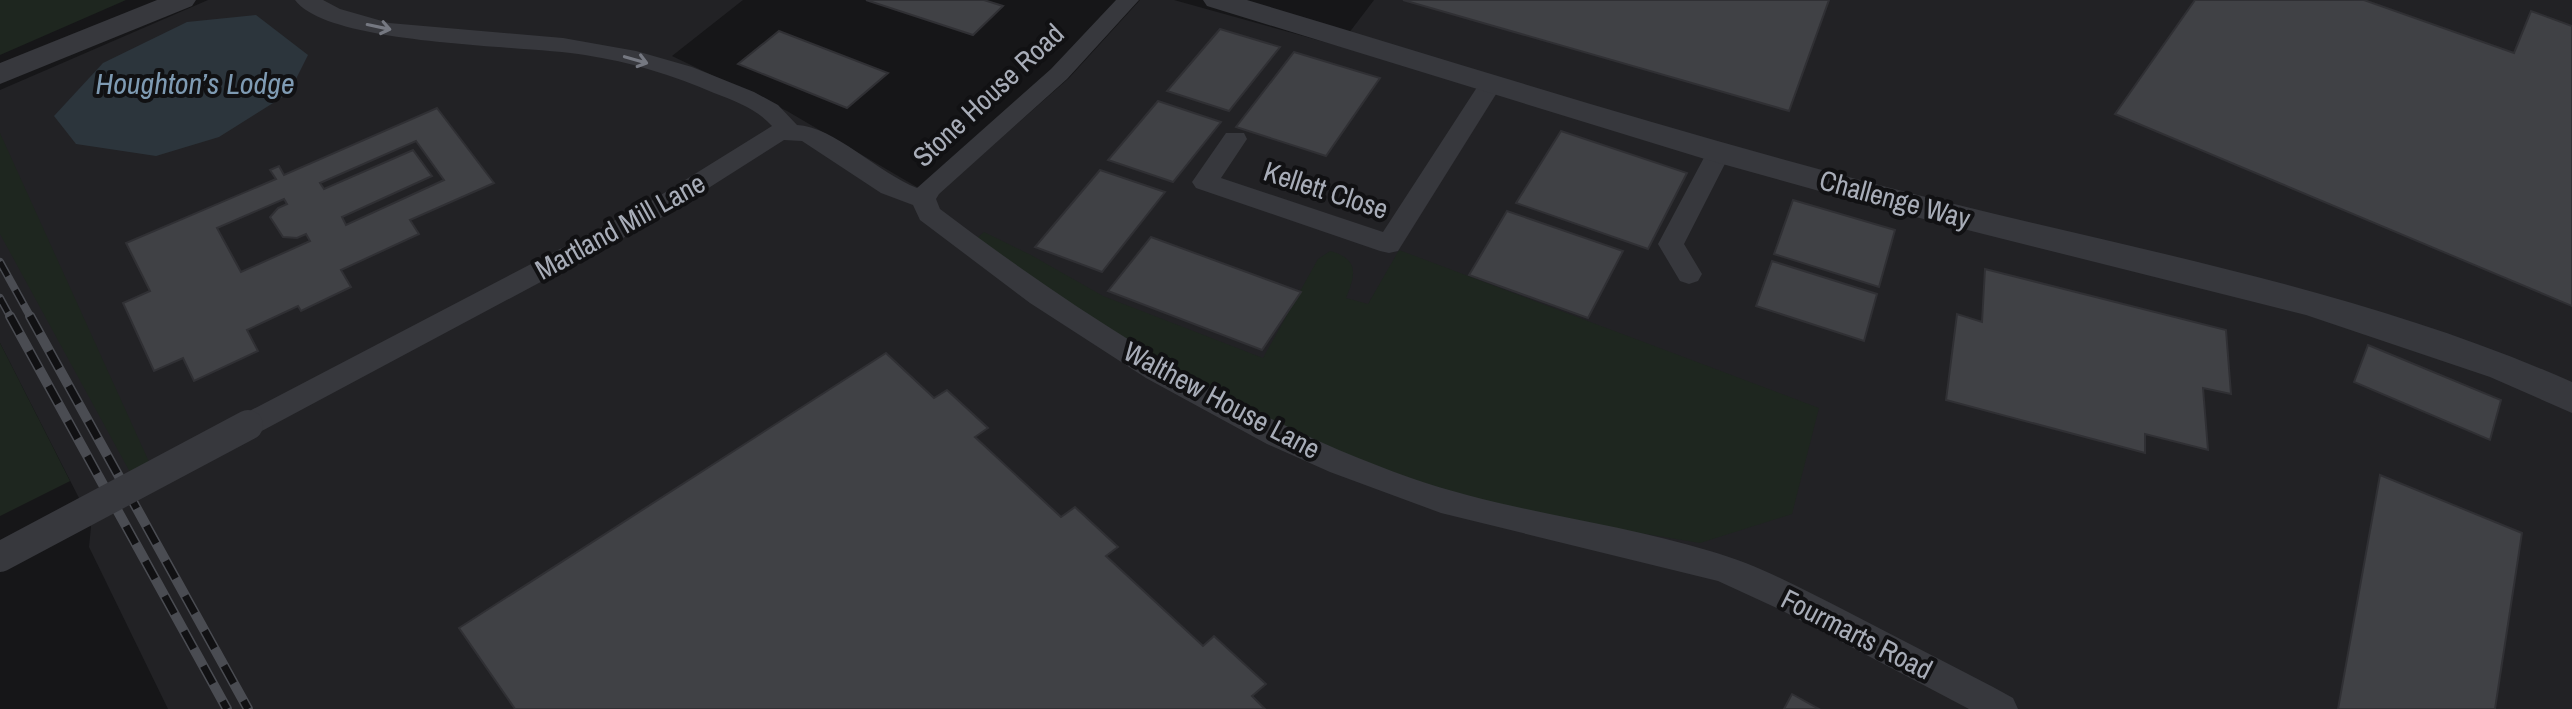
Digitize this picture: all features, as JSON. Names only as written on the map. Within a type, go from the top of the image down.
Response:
[{"type":"street","points":[[0,74],[182,0]]},
{"type":"street","points":[[306,0],[328,12],[394,30],[543,42],[616,54],[730,91],[780,116],[788,130]]},
{"type":"street","name":"Stone House Road","points":[[923,199],[930,188],[1059,74],[1128,0]]},
{"type":"street","name":"Challenge Way","points":[[1217,0],[1719,152],[1880,197],[2310,303],[2503,367],[2572,398]]},
{"type":"street","name":"Kellett Close","points":[[1235,139],[1205,182],[1389,244],[1491,83]]},
{"type":"street","name":"Walthew House Lane","points":[[788,130],[807,133],[890,187],[923,199],[929,214],[1049,302],[1163,373],[1305,448],[1405,488],[1506,518],[1711,565]]},
{"type":"street","name":"Martland Mill Lane","points":[[0,557],[657,209],[770,136],[788,130]]},
{"type":"street","points":[[1689,274],[1671,244],[1719,152]]},
{"type":"street","name":"Fourmarts Road","points":[[1711,565],[1780,594],[2001,709]]},
{"type":"shaded area","points":[[0,0],[126,0],[0,55]]},
{"type":"shaded area","points":[[208,0],[743,0],[672,56],[787,111],[934,197],[1069,78],[1140,0],[1174,0],[1339,46],[1374,0],[2572,0],[2572,709],[168,709],[89,547],[91,527],[80,500],[0,343],[0,90]]},
{"type":"shaded area","points":[[0,133],[150,464],[131,474],[0,234]]},
{"type":"shaded area","points":[[984,232],[1103,296],[1263,358],[1318,259],[1330,251],[1346,258],[1353,268],[1353,275],[1346,298],[1368,304],[1399,250],[1819,408],[1792,514],[1700,543],[1591,525],[1468,498],[1368,464],[1271,423],[1090,321],[976,239]]},
{"type":"shaded area","points":[[0,343],[70,481],[0,516]]},
{"type":"water","name":"Houghton’s Lodge","points":[[256,15],[308,55],[289,93],[219,137],[156,156],[76,144],[54,116],[103,63],[187,22]]},
{"type":"building","points":[[866,0],[984,0],[1003,6],[973,35]]},
{"type":"building","points":[[1403,0],[1829,0],[1789,111]]},
{"type":"building","points":[[2195,0],[2364,0],[2514,53],[2531,11],[2572,26],[2572,306],[2115,114]]},
{"type":"building","points":[[1220,29],[1280,47],[1229,111],[1167,91]]},
{"type":"building","points":[[779,31],[888,73],[847,108],[738,64]]},
{"type":"building","points":[[1294,52],[1380,78],[1326,156],[1236,127]]},
{"type":"building","points":[[1158,101],[1221,122],[1173,182],[1108,160]]},
{"type":"building","points":[[437,108],[494,183],[410,220],[419,234],[341,270],[351,287],[301,311],[298,306],[247,330],[258,351],[194,381],[183,358],[154,371],[123,303],[150,291],[126,243],[276,179],[270,170],[279,166],[284,175]],"holes":[[[416,141],[444,180],[346,225],[342,217],[432,176],[413,150],[324,189],[320,183]],[[284,199],[287,204],[270,217],[283,237],[297,238],[306,234],[310,241],[241,272],[217,228]]]},
{"type":"building","points":[[1561,131],[1687,173],[1648,249],[1516,203]]},
{"type":"building","points":[[1100,170],[1165,192],[1102,272],[1035,247]]},
{"type":"building","points":[[1793,200],[1895,230],[1879,287],[1774,254]]},
{"type":"building","points":[[1507,211],[1623,251],[1588,318],[1469,275]]},
{"type":"building","points":[[1151,237],[1301,292],[1262,350],[1108,291]]},
{"type":"building","points":[[1772,261],[1877,294],[1864,341],[1756,306]]},
{"type":"building","points":[[1985,269],[2226,330],[2231,394],[2203,388],[2208,450],[2145,434],[2145,453],[1946,400],[1957,314],[1982,322]]},
{"type":"building","points":[[2368,345],[2501,400],[2490,440],[2354,382]]},
{"type":"building","points":[[886,353],[934,398],[947,390],[988,428],[975,437],[1061,517],[1075,507],[1118,547],[1106,556],[1203,646],[1214,636],[1266,684],[1252,696],[1265,709],[515,709],[459,628]]},
{"type":"building","points":[[2380,475],[2522,533],[2495,709],[2338,709]]},
{"type":"building","points":[[1792,694],[1819,709],[1784,709]]},
{"type":"railway","points":[[0,262],[31,318]]},
{"type":"railway","points":[[0,298],[11,318]]},
{"type":"railway","points":[[10,316],[227,709]]},
{"type":"railway","points":[[30,316],[248,709]]}]
